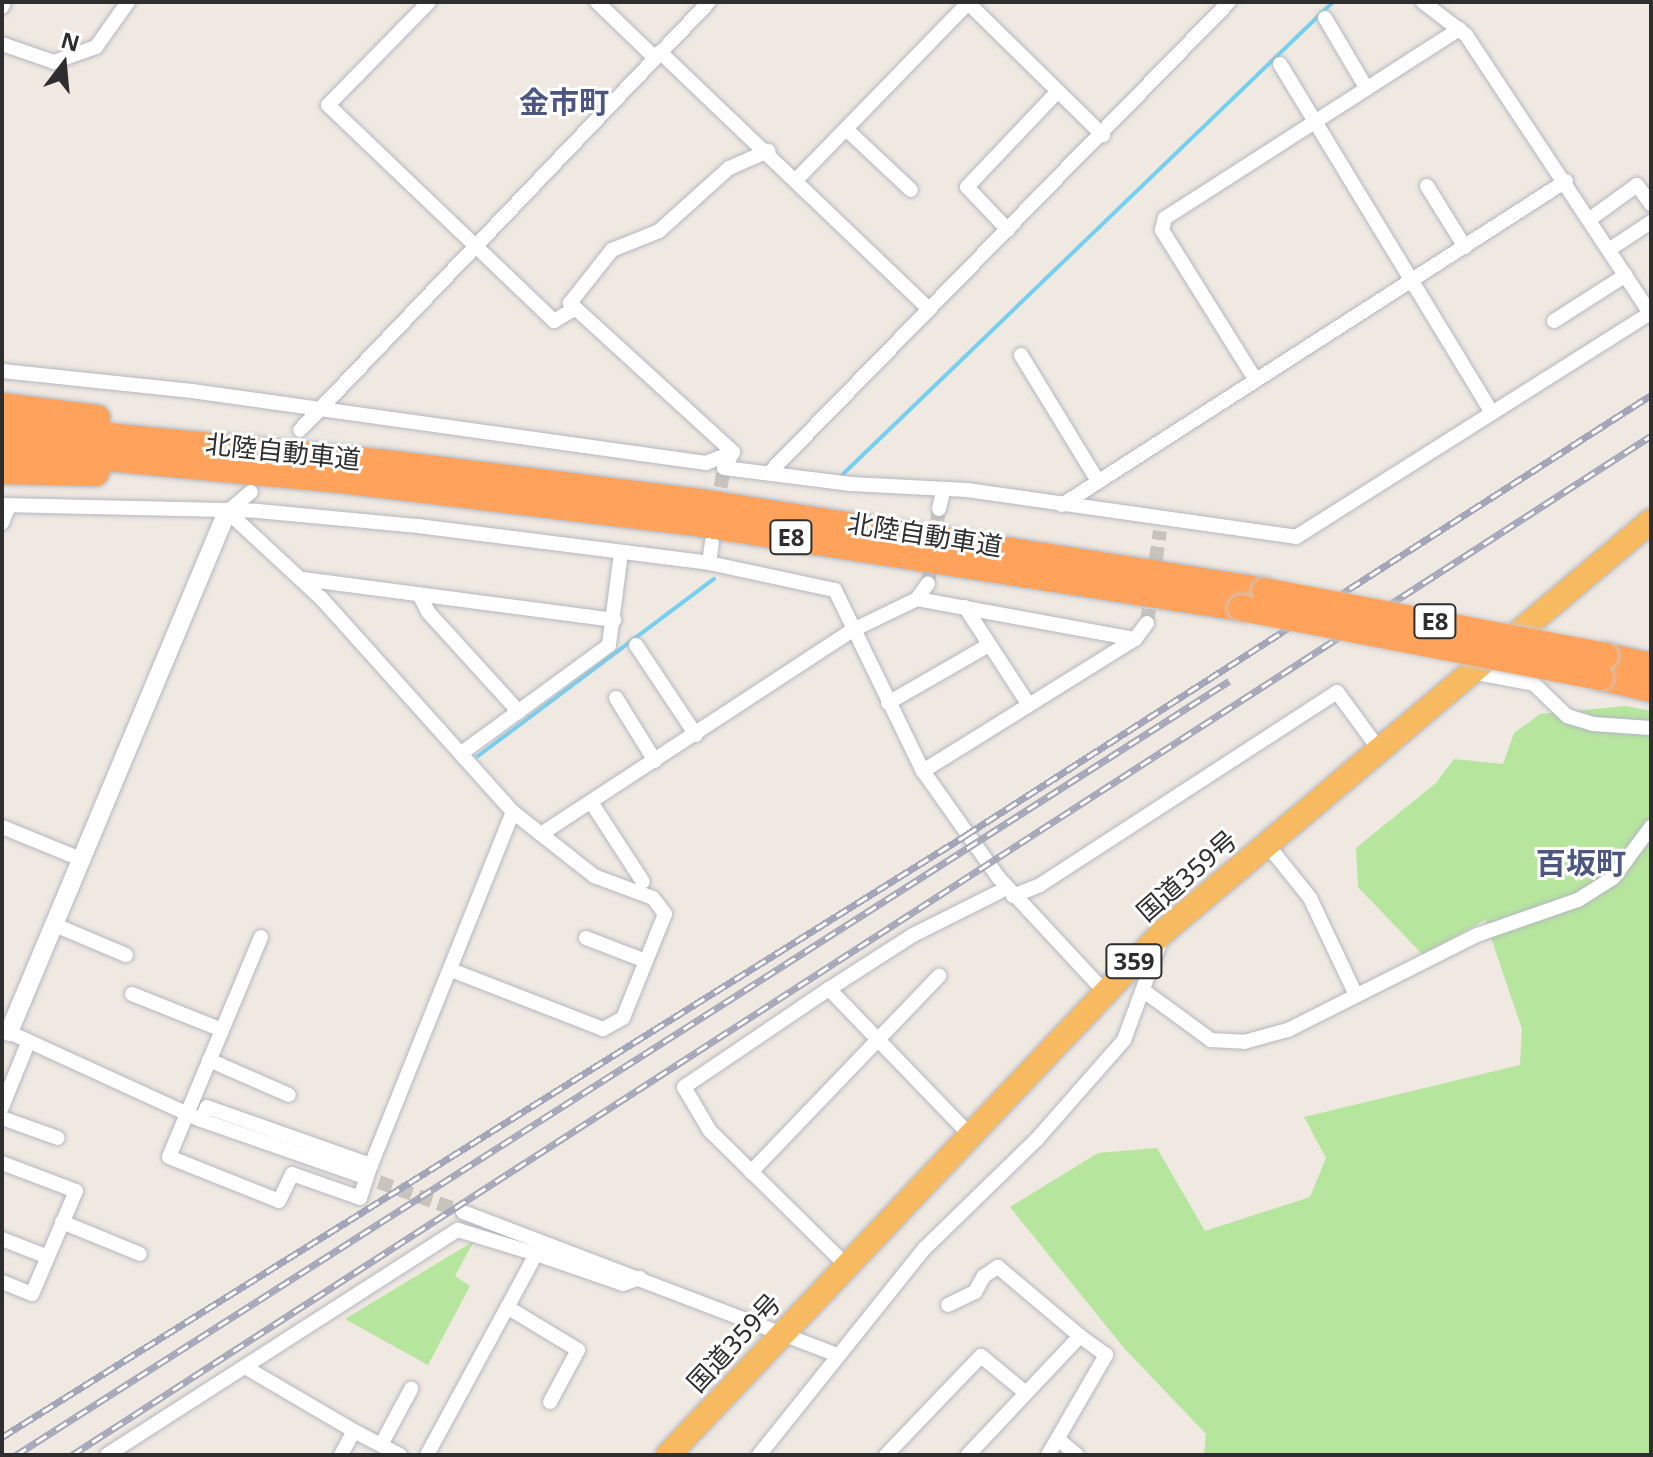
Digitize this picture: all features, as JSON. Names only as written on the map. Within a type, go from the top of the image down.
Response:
[{"type":"highway","points":[[2,406],[500,476]]},
{"type":"highway","name":"北陸自動車道","points":[[2,426],[500,476],[900,531],[1265,591],[1602,666],[1651,689]]},
{"type":"highway","name":"北陸自動車道","points":[[2,448],[340,480],[702,524],[1602,666],[1651,666]]},
{"type":"highway","points":[[2,471],[340,480]]},
{"type":"highway","name":"国道359号","points":[[668,1455],[1163,932],[1651,521]]},
{"type":"street","points":[[2,44],[54,62],[96,47],[128,2]]},
{"type":"street","points":[[429,2],[328,105],[554,321],[574,309]]},
{"type":"street","points":[[597,2],[768,151],[929,309]]},
{"type":"street","points":[[300,430],[313,412],[709,2]]},
{"type":"street","points":[[797,179],[968,2],[1103,135]]},
{"type":"street","points":[[771,471],[1103,135],[1229,2]]},
{"type":"street","points":[[733,452],[724,468],[943,492],[967,490],[1161,525],[1175,516],[1296,537],[1650,314],[1566,181],[1459,29],[1423,2]]},
{"type":"street","points":[[1325,18],[1367,89]]},
{"type":"street","points":[[1255,379],[1162,230],[1165,218],[1459,29]]},
{"type":"street","points":[[1280,64],[1409,284],[1492,412]]},
{"type":"street","points":[[1008,230],[967,187],[1058,91]]},
{"type":"street","points":[[846,129],[911,190]]},
{"type":"street","points":[[733,452],[570,303],[612,250],[659,231],[729,168],[768,151]]},
{"type":"street","points":[[1062,505],[1566,181]]},
{"type":"street","points":[[1590,219],[1637,185],[1651,204]]},
{"type":"street","points":[[1427,186],[1465,247]]},
{"type":"street","points":[[1610,249],[1651,222]]},
{"type":"street","points":[[1554,321],[1626,275]]},
{"type":"street","points":[[1021,355],[1098,481]]},
{"type":"street","points":[[2,371],[192,391],[313,412],[706,463],[733,452]]},
{"type":"street","points":[[251,492],[227,512],[83,860],[6,1031],[194,1117],[359,1175]]},
{"type":"street","points":[[939,509],[943,492]]},
{"type":"street","points":[[2,523],[6,506],[227,512],[418,526],[709,563],[835,590],[923,771],[1010,892],[1104,991]]},
{"type":"street","points":[[227,512],[239,517],[298,578],[463,752],[513,812],[594,876],[653,898],[665,914],[623,1018],[603,1029],[451,970]]},
{"type":"street","points":[[709,563],[712,542]]},
{"type":"street","points":[[463,752],[609,645],[621,552]]},
{"type":"street","points":[[298,578],[614,620]]},
{"type":"street","points":[[541,834],[853,630],[917,599],[928,583]]},
{"type":"street","points":[[420,596],[428,612],[519,712]]},
{"type":"street","points":[[917,599],[1135,639]]},
{"type":"street","points":[[965,607],[1029,705]]},
{"type":"street","points":[[923,771],[1135,639],[1147,623]]},
{"type":"street","points":[[636,645],[696,735]]},
{"type":"street","points":[[888,703],[989,645]]},
{"type":"street","points":[[1471,672],[1534,684],[1567,716],[1593,724],[1651,728]]},
{"type":"street","points":[[846,1265],[710,1131],[684,1087],[913,935],[1010,892],[1040,885],[1337,692],[1378,748]]},
{"type":"street","points":[[616,698],[655,761]]},
{"type":"street","points":[[591,802],[643,882]]},
{"type":"street","points":[[261,937],[209,1060],[194,1117],[169,1157],[279,1201],[292,1174],[360,1198],[513,812]]},
{"type":"street","points":[[2,827],[83,860]]},
{"type":"street","points":[[1144,991],[1211,1040],[1244,1042],[1288,1030],[1477,935],[1578,900],[1613,878],[1651,827]]},
{"type":"street","points":[[1266,843],[1310,898],[1356,995]]},
{"type":"street","points":[[55,925],[126,955]]},
{"type":"street","points":[[759,1455],[837,1355],[963,1206],[1089,1085],[1124,1040],[1163,932]]},
{"type":"street","points":[[586,938],[646,961]]},
{"type":"street","points":[[751,1172],[939,976]]},
{"type":"street","points":[[829,989],[969,1134]]},
{"type":"street","points":[[132,994],[222,1030]]},
{"type":"street","points":[[2,1107],[28,1043]]},
{"type":"street","points":[[209,1060],[289,1095]]},
{"type":"street","points":[[194,1117],[207,1107],[371,1165]]},
{"type":"street","points":[[2,1118],[58,1138]]},
{"type":"street","points":[[2,1163],[76,1191],[32,1294],[2,1282]]},
{"type":"street","points":[[463,1212],[837,1355]]},
{"type":"street","points":[[62,1222],[140,1254]]},
{"type":"street","points":[[107,1455],[458,1230],[623,1284],[640,1278]]},
{"type":"street","points":[[2,1239],[48,1257]]},
{"type":"street","points":[[427,1455],[536,1254]]},
{"type":"street","points":[[948,1305],[975,1292],[984,1276],[998,1267],[1106,1355],[1048,1455]]},
{"type":"street","points":[[507,1307],[578,1350],[550,1402]]},
{"type":"street","points":[[968,1455],[1080,1336]]},
{"type":"street","points":[[886,1455],[981,1356],[1026,1393]]},
{"type":"street","points":[[245,1367],[400,1455]]},
{"type":"street","points":[[381,1445],[411,1389]]},
{"type":"street","points":[[341,1455],[354,1431]]},
{"type":"street","points":[[1059,1440],[1077,1455]]},
{"type":"green space","points":[[1626,706],[1651,711],[1651,1455],[1204,1455],[1206,1434],[1124,1348],[1010,1207],[1098,1153],[1157,1148],[1205,1231],[1310,1197],[1326,1158],[1304,1117],[1520,1065],[1522,1029],[1485,920],[1423,955],[1358,887],[1356,848],[1436,783],[1454,759],[1503,764],[1514,733],[1540,714]]},
{"type":"green space","points":[[474,1241],[455,1276],[470,1286],[428,1365],[345,1319]]},
{"type":"waterway","points":[[843,474],[1333,2]]},
{"type":"waterway","points":[[478,756],[714,579]]},
{"type":"tunnel","points":[[717,508],[724,468]]},
{"type":"tunnel","points":[[928,583],[939,509]]},
{"type":"tunnel","points":[[1147,623],[1160,531]]},
{"type":"tunnel","points":[[359,1175],[463,1212]]},
{"type":"railway","points":[[2,1437],[966,835],[1651,395]]},
{"type":"railway","points":[[72,1455],[1651,436]]},
{"type":"railway","points":[[16,1455],[1229,681]]},
{"type":"district","name":"金市町","points":[[564,102]]},
{"type":"district","name":"百坂町","points":[[1581,863]]}]
